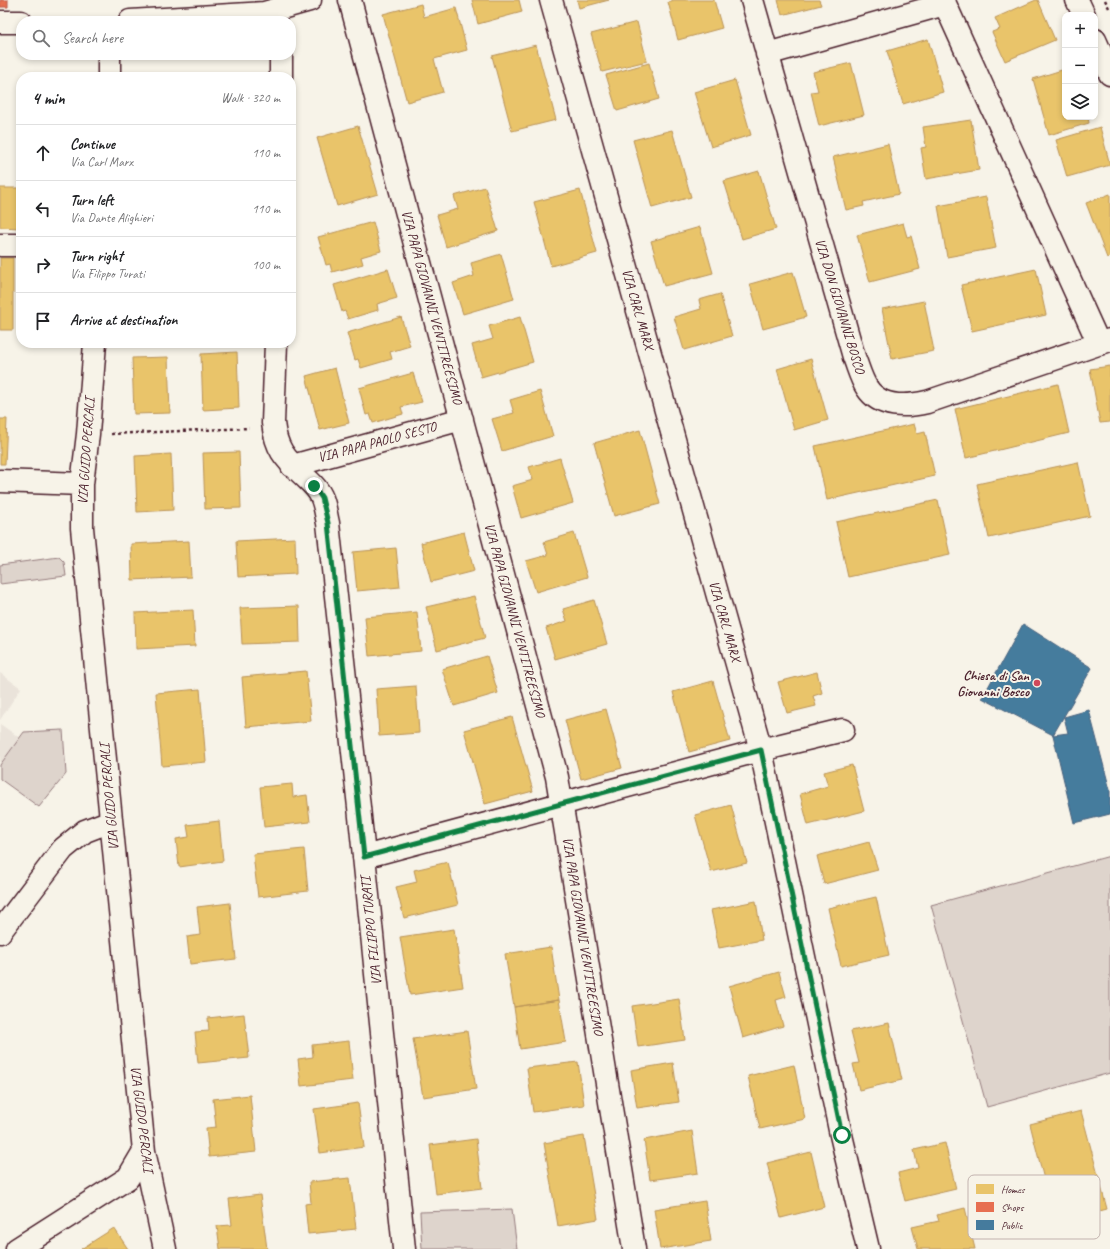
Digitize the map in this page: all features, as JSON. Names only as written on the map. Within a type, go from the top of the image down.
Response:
[{"type":"street","points":[[201,16],[272,11],[310,0]]},
{"type":"street","name":"VIA PAPA GIOVANNI VENTITREESIMO","points":[[350,0],[557,777],[634,1249]]},
{"type":"street","name":"VIA CARL MARX","points":[[551,0],[761,750],[842,1135],[868,1249]]},
{"type":"street","name":"VIA DON GIOVANNI BOSCO","points":[[752,0],[767,54],[854,357],[864,382],[872,395],[890,404],[912,406],[1104,342],[945,4],[767,54]]},
{"type":"street","points":[[1077,0],[1083,12]]},
{"type":"street","points":[[0,22],[16,22]]},
{"type":"street","points":[[1098,47],[1110,74]]},
{"type":"street","points":[[109,72],[110,60]]},
{"type":"street","points":[[281,60],[282,72]]},
{"type":"street","points":[[0,245],[16,245]]},
{"type":"street","name":"VIA GUIDO PERCALI","points":[[94,348],[88,434],[82,484],[82,528],[144,1151],[165,1249]]},
{"type":"street","name":"VIA FILIPPO TURATI","points":[[276,348],[273,423],[274,435],[281,452],[292,466],[314,486],[322,498],[328,523],[404,1249]]},
{"type":"street","name":"VIA PAPA PAOLO SESTO","points":[[292,466],[462,419]]},
{"type":"street","points":[[0,481],[82,484]]},
{"type":"street","points":[[364,857],[761,750],[843,730]]},
{"type":"street","points":[[0,932],[63,849],[85,832],[111,821]]},
{"type":"street","points":[[17,1249],[128,1178],[144,1151]]},
{"type":"path","points":[[1105,0],[1110,10]]},
{"type":"path","points":[[106,434],[256,428]]},
{"type":"shaded area","points":[[59,557],[64,562],[66,576],[0,584],[0,565]]},
{"type":"shaded area","points":[[0,673],[21,688],[0,720]]},
{"type":"shaded area","points":[[0,724],[20,738],[0,765]]},
{"type":"shaded area","points":[[63,730],[66,774],[39,807],[0,779],[0,765],[24,732]]},
{"type":"shaded area","points":[[1110,856],[1110,1073],[987,1107],[931,905]]},
{"type":"shaded area","points":[[512,1209],[517,1249],[422,1249],[420,1212]]},
{"type":"building: Homes","points":[[472,0],[519,0],[522,12],[478,24]]},
{"type":"building: Homes","points":[[577,0],[609,0],[579,8]]},
{"type":"building: Homes","points":[[674,0],[714,0],[722,28],[678,40],[668,2]]},
{"type":"building: Homes","points":[[778,0],[819,0],[821,5],[782,15]]},
{"type":"building: Homes","points":[[1038,0],[1055,40],[1005,61],[992,32],[1000,29],[995,18]]},
{"type":"building: Homes","points":[[421,4],[424,17],[456,8],[467,50],[434,59],[443,92],[407,102],[383,14]]},
{"type":"building: Homes","points":[[637,22],[647,61],[602,72],[591,34]]},
{"type":"building: Homes","points":[[928,39],[943,92],[903,104],[887,51]]},
{"type":"building: Homes","points":[[536,45],[556,120],[512,131],[492,56]]},
{"type":"building: Homes","points":[[649,63],[659,99],[617,111],[606,75]]},
{"type":"building: Homes","points":[[851,63],[864,115],[819,126],[811,92],[818,91],[813,72]]},
{"type":"building: Homes","points":[[1062,70],[1062,120],[1088,120],[1089,123],[1049,135],[1033,79]]},
{"type":"building: Homes","points":[[735,80],[751,135],[711,147],[694,92]]},
{"type":"building: Homes","points":[[971,120],[979,170],[926,179],[921,148],[926,147],[923,127]]},
{"type":"building: Homes","points":[[358,126],[378,194],[337,206],[317,138]]},
{"type":"building: Homes","points":[[1100,127],[1110,165],[1067,177],[1056,140]]},
{"type":"building: Homes","points":[[672,130],[691,197],[652,208],[633,140]]},
{"type":"building: Homes","points":[[888,144],[899,194],[863,202],[864,206],[846,210],[833,157]]},
{"type":"building: Homes","points":[[759,171],[776,229],[742,239],[724,181]]},
{"type":"building: Homes","points":[[485,187],[498,231],[446,247],[437,215],[458,209],[454,196]]},
{"type":"building: Homes","points":[[0,188],[16,188],[16,228],[0,227]]},
{"type":"building: Homes","points":[[580,190],[597,253],[551,266],[534,202]]},
{"type":"building: Homes","points":[[1110,194],[1110,257],[1107,258],[1086,203]]},
{"type":"building: Homes","points":[[986,197],[996,248],[947,257],[938,206]]},
{"type":"building: Homes","points":[[373,222],[381,251],[361,257],[363,264],[332,272],[330,264],[326,265],[318,237]]},
{"type":"building: Homes","points":[[903,223],[907,237],[911,236],[920,269],[870,282],[857,235]]},
{"type":"building: Homes","points":[[700,227],[713,273],[664,286],[651,241]]},
{"type":"building: Homes","points":[[501,254],[514,299],[463,314],[453,283],[474,276],[471,263]]},
{"type":"building: Homes","points":[[0,258],[13,258],[13,330],[0,330]]},
{"type":"building: Homes","points":[[388,269],[397,298],[377,304],[378,310],[348,319],[345,311],[342,312],[334,285]]},
{"type":"building: Homes","points":[[1036,269],[1046,315],[972,331],[961,285]]},
{"type":"building: Homes","points":[[793,272],[806,317],[763,329],[750,284]]},
{"type":"building: Homes","points":[[720,294],[732,336],[684,350],[674,317],[701,309],[699,300]]},
{"type":"building: Homes","points":[[924,301],[934,351],[892,359],[882,309]]},
{"type":"building: Homes","points":[[401,317],[410,346],[390,352],[392,359],[361,368],[358,359],[355,360],[347,333]]},
{"type":"building: Homes","points":[[520,317],[533,362],[481,377],[472,345],[493,339],[489,326]]},
{"type":"building: Homes","points":[[237,352],[239,408],[203,410],[201,354]]},
{"type":"building: Homes","points":[[168,357],[170,413],[134,414],[132,358]]},
{"type":"building: Homes","points":[[811,359],[828,420],[794,430],[777,369]]},
{"type":"building: Homes","points":[[1110,366],[1110,422],[1100,423],[1090,369]]},
{"type":"building: Homes","points":[[335,368],[349,423],[320,430],[306,376]]},
{"type":"building: Homes","points":[[413,373],[422,402],[401,407],[403,414],[373,423],[370,414],[366,415],[359,388]]},
{"type":"building: Homes","points":[[1058,384],[1069,433],[966,458],[955,409]]},
{"type":"building: Homes","points":[[540,391],[553,436],[502,451],[492,419],[514,413],[510,400]]},
{"type":"building: Homes","points":[[0,419],[7,419],[5,464],[0,464]]},
{"type":"building: Homes","points":[[914,424],[917,434],[925,432],[935,476],[827,500],[815,446]]},
{"type":"building: Homes","points":[[640,430],[660,504],[614,516],[594,443]]},
{"type":"building: Homes","points":[[239,452],[241,508],[205,509],[203,453]]},
{"type":"building: Homes","points":[[171,454],[173,510],[137,512],[135,456]]},
{"type":"building: Homes","points":[[560,458],[573,503],[521,518],[512,486],[533,480],[529,467]]},
{"type":"building: Homes","points":[[1078,462],[1090,516],[989,538],[977,484]]},
{"type":"building: Homes","points":[[938,500],[950,555],[848,577],[836,522]]},
{"type":"building: Homes","points":[[464,532],[474,571],[431,582],[421,543]]},
{"type":"building: Homes","points":[[574,533],[587,577],[536,592],[526,561],[548,555],[544,542]]},
{"type":"building: Homes","points":[[295,538],[296,574],[238,577],[236,541]]},
{"type":"building: Homes","points":[[189,541],[191,577],[132,580],[131,544]]},
{"type":"building: Homes","points":[[396,548],[400,587],[357,591],[353,552]]},
{"type":"building: Homes","points":[[474,596],[485,638],[437,650],[426,607]]},
{"type":"building: Homes","points":[[594,600],[607,644],[555,659],[546,628],[567,621],[563,609]]},
{"type":"building: Homes","points":[[299,606],[300,642],[242,644],[240,608]]},
{"type":"building: Homes","points":[[193,610],[195,646],[136,649],[135,613]]},
{"type":"building: Homes","points":[[417,612],[421,651],[369,656],[365,617]]},
{"type":"building: Homes","points":[[487,656],[498,693],[454,706],[442,669]]},
{"type":"building: Homes","points":[[306,671],[311,721],[246,727],[242,677]]},
{"type":"building: Homes","points":[[817,672],[822,693],[813,696],[816,706],[787,713],[778,682]]},
{"type":"building: Homes","points":[[713,681],[730,741],[689,752],[673,692]]},
{"type":"building: Homes","points":[[416,686],[419,733],[379,736],[376,689]]},
{"type":"building: Homes","points":[[200,689],[206,762],[162,766],[156,693]]},
{"type":"building: Homes","points":[[606,709],[622,768],[581,779],[565,720]]},
{"type":"building: Homes","points":[[512,717],[533,791],[485,804],[464,730]]},
{"type":"building: Homes","points":[[852,765],[864,811],[808,825],[800,794],[828,786],[824,772]]},
{"type":"building: Homes","points":[[292,784],[293,797],[307,795],[310,822],[264,827],[260,787]]},
{"type":"building: Homes","points":[[731,805],[747,863],[711,872],[695,815]]},
{"type":"building: Homes","points":[[219,821],[223,861],[179,867],[176,839],[189,837],[187,825]]},
{"type":"building: Homes","points":[[869,842],[878,870],[824,884],[817,856]]},
{"type":"building: Homes","points":[[304,849],[308,891],[258,897],[253,854]]},
{"type":"building: Homes","points":[[448,862],[458,905],[404,918],[396,887],[417,882],[414,870]]},
{"type":"building: Homes","points":[[876,897],[889,955],[841,966],[828,908]]},
{"type":"building: Homes","points":[[756,901],[762,940],[719,948],[711,910]]},
{"type":"building: Homes","points":[[230,903],[236,959],[190,964],[187,937],[200,935],[197,907]]},
{"type":"building: Homes","points":[[454,929],[463,987],[410,995],[400,937]]},
{"type":"building: Homes","points":[[551,947],[559,1000],[514,1007],[505,954]]},
{"type":"building: Homes","points":[[779,972],[786,997],[776,1000],[783,1026],[743,1038],[729,986]]},
{"type":"building: Homes","points":[[679,999],[685,1040],[638,1047],[632,1006]]},
{"type":"building: Homes","points":[[559,1000],[566,1042],[520,1049],[514,1007]]},
{"type":"building: Homes","points":[[244,1014],[249,1058],[198,1063],[195,1032],[209,1031],[208,1018]]},
{"type":"building: Homes","points":[[889,1023],[902,1080],[859,1090],[853,1064],[859,1063],[851,1031]]},
{"type":"building: Homes","points":[[467,1031],[476,1089],[423,1097],[413,1039]]},
{"type":"building: Homes","points":[[349,1041],[353,1080],[301,1086],[298,1059],[313,1057],[312,1045]]},
{"type":"building: Homes","points":[[578,1062],[584,1105],[533,1112],[527,1068]]},
{"type":"building: Homes","points":[[673,1063],[679,1102],[637,1108],[631,1070]]},
{"type":"building: Homes","points":[[794,1065],[805,1119],[760,1129],[748,1076]]},
{"type":"building: Homes","points":[[250,1095],[256,1152],[209,1157],[206,1128],[216,1127],[213,1099]]},
{"type":"building: Homes","points":[[358,1103],[364,1147],[320,1153],[314,1109]]},
{"type":"building: Homes","points":[[1081,1111],[1098,1175],[1043,1175],[1030,1124]]},
{"type":"building: Homes","points":[[692,1131],[698,1173],[650,1180],[644,1140]]},
{"type":"building: Homes","points":[[584,1136],[598,1219],[558,1226],[544,1143]]},
{"type":"building: Homes","points":[[476,1139],[482,1188],[436,1194],[430,1145]]},
{"type":"building: Homes","points":[[945,1143],[956,1189],[905,1201],[898,1173],[918,1168],[914,1150]]},
{"type":"building: Homes","points":[[811,1152],[824,1207],[781,1218],[767,1163]]},
{"type":"building: Homes","points":[[350,1178],[356,1229],[308,1234],[305,1204],[311,1203],[309,1182]]},
{"type":"building: Homes","points":[[1100,1183],[1107,1209],[1100,1211]]},
{"type":"building: Homes","points":[[260,1195],[267,1249],[220,1249],[217,1226],[232,1225],[229,1199]]},
{"type":"building: Homes","points":[[705,1201],[711,1241],[660,1249],[654,1209]]},
{"type":"building: Homes","points":[[965,1208],[968,1220],[968,1239],[973,1239],[975,1249],[918,1249],[912,1227],[939,1221],[937,1215]]},
{"type":"building: Homes","points":[[114,1228],[128,1249],[81,1249]]},
{"type":"building: Shops","points":[[0,0],[8,0],[8,7],[0,7]]},
{"type":"building: Public","name":"Chiesa di San Giovanni Bosco","points":[[1023,624],[1092,668],[1053,735],[982,698]]},
{"type":"building: Public","points":[[1089,710],[1110,790],[1110,814],[1074,823],[1053,735],[1068,733],[1064,717]]},
{"type":"place","name":"Chiesa di San Giovanni Bosco","points":[[1037,683]]},
{"type":"route","points":[[314,486],[322,498],[328,523],[364,857],[761,750],[842,1135]]}]
